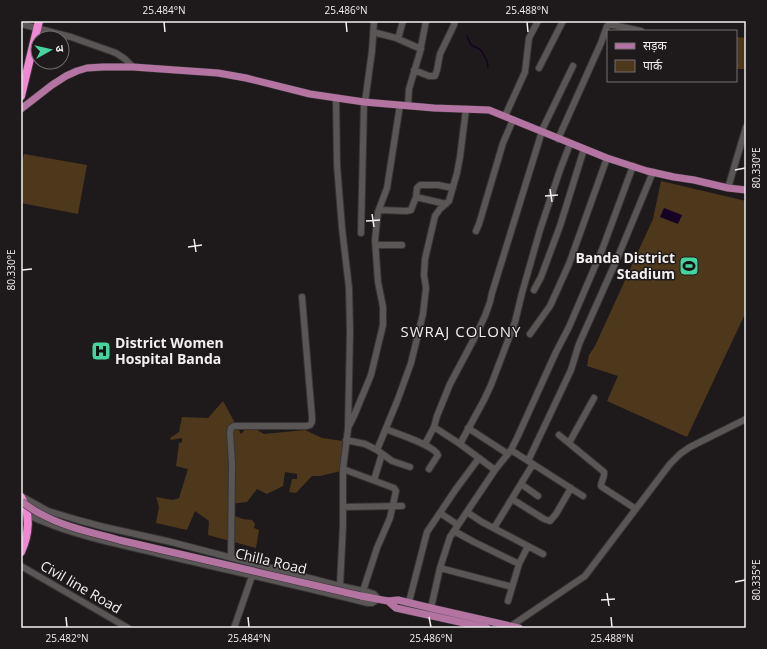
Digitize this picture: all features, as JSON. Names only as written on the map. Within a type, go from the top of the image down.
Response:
[{"type":"highway","points":[[21,96],[39,24]]},
{"type":"highway","points":[[21,499],[28,515],[27,536],[21,552]]},
{"type":"main road","points":[[21,109],[66,76],[87,68],[103,66],[133,67],[218,73],[246,78],[310,94],[365,102],[434,108],[485,109],[607,158],[653,172],[728,188],[746,190]]},
{"type":"main road","name":"Chilla Road","points":[[21,499],[40,514],[55,521],[91,532],[362,593],[388,602],[398,600],[409,602],[483,626],[510,626],[519,628]]},
{"type":"main road","points":[[388,602],[396,608],[483,626]]},
{"type":"street","points":[[361,233],[365,102],[372,51],[374,21]]},
{"type":"street","points":[[398,39],[403,21]]},
{"type":"street","points":[[348,429],[371,375],[383,325],[383,308],[378,282],[376,245],[379,210],[387,188],[404,105],[421,49],[426,21]]},
{"type":"street","points":[[414,70],[429,76],[435,76],[440,54],[455,21]]},
{"type":"street","points":[[505,116],[525,72],[529,38],[538,21]]},
{"type":"street","points":[[539,68],[563,21]]},
{"type":"street","points":[[21,24],[39,24],[116,53],[133,67]]},
{"type":"street","points":[[558,139],[601,43],[607,26],[613,25],[636,30]]},
{"type":"street","points":[[373,32],[398,39],[421,49]]},
{"type":"street","points":[[425,444],[434,427],[446,394],[488,308],[542,132],[573,66]]},
{"type":"street","points":[[336,98],[337,165],[349,288],[350,325],[348,429],[343,469],[340,586]]},
{"type":"street","points":[[377,450],[411,363],[423,314],[426,288],[423,270],[425,259],[435,216],[449,201],[453,188],[459,166],[466,109]]},
{"type":"street","points":[[476,231],[504,143],[513,120]]},
{"type":"street","points":[[728,188],[746,127]]},
{"type":"street","points":[[460,444],[489,390],[515,322],[540,230],[570,144]]},
{"type":"street","points":[[534,290],[541,277],[560,226],[584,149]]},
{"type":"street","points":[[530,334],[555,296],[569,264],[607,158]]},
{"type":"street","points":[[431,608],[447,544],[454,531],[495,470],[510,452],[553,358],[569,327],[602,250],[633,166]]},
{"type":"street","points":[[494,528],[521,484],[571,370],[579,344],[617,259],[653,172]]},
{"type":"street","points":[[379,210],[409,211],[416,196],[418,185],[420,184],[453,188]]},
{"type":"street","points":[[416,196],[446,204]]},
{"type":"street","points":[[376,245],[402,245]]},
{"type":"street","points":[[231,557],[231,428],[234,426],[307,426],[312,422],[302,297]]},
{"type":"street","points":[[569,443],[594,398]]},
{"type":"street","points":[[510,626],[585,576],[670,464],[680,454],[690,447],[746,419]]},
{"type":"street","points":[[434,427],[495,470]]},
{"type":"street","points":[[468,428],[530,462],[583,496]]},
{"type":"street","points":[[386,429],[425,444],[438,453],[429,470]]},
{"type":"street","points":[[559,435],[604,472],[601,483],[602,487],[636,509]]},
{"type":"street","points":[[346,440],[365,444],[377,450],[392,461],[410,467]]},
{"type":"street","points":[[374,480],[382,454]]},
{"type":"street","points":[[409,602],[427,532],[456,488],[479,458]]},
{"type":"street","points":[[21,499],[48,511],[78,520],[231,557],[362,593],[376,548],[390,518],[396,491],[395,489],[374,480],[343,469]]},
{"type":"street","points":[[521,484],[538,496]]},
{"type":"street","points":[[512,499],[544,519],[550,521],[572,488]]},
{"type":"street","points":[[343,507],[402,506]]},
{"type":"street","points":[[467,512],[482,522],[543,554]]},
{"type":"street","points":[[440,513],[458,525]]},
{"type":"street","points":[[28,515],[52,526],[89,537],[368,603],[372,603],[378,599]]},
{"type":"street","points":[[454,531],[519,564]]},
{"type":"street","points":[[508,601],[519,564],[528,546]]},
{"type":"street","name":"Civil line Road","points":[[21,566],[128,628]]},
{"type":"street","points":[[440,568],[512,587]]},
{"type":"street","points":[[234,628],[252,576]]},
{"type":"green space","points":[[737,37],[746,38],[746,69],[737,69]]},
{"type":"green space","points":[[24,154],[87,165],[78,214],[21,203],[21,169]]},
{"type":"green space","name":"Banda District Stadium","points":[[661,181],[746,201],[746,312],[687,437],[607,401],[618,376],[587,366],[589,355],[595,346],[653,219]]},
{"type":"green space","points":[[223,401],[241,434],[249,425],[264,434],[305,430],[322,438],[343,441],[341,471],[320,476],[312,476],[296,493],[289,492],[292,479],[297,479],[297,474],[285,472],[283,486],[267,494],[257,489],[247,502],[231,504],[229,514],[243,519],[252,520],[255,524],[254,528],[259,530],[256,548],[208,535],[209,521],[195,511],[187,530],[156,523],[159,507],[156,497],[173,500],[179,498],[188,469],[176,466],[179,443],[182,442],[182,438],[171,440],[170,438],[179,432],[182,417],[208,418]]},
{"type":"shaded area","points":[[664,208],[682,215],[678,224],[660,217]]},
{"type":"waterway","points":[[467,36],[471,45],[481,50],[487,61],[488,67]]},
{"type":"place","name":"Banda District Stadium","points":[[689,266]]},
{"type":"place","name":"District Women Hospital Banda","points":[[101,351]]},
{"type":"district","name":"SWRAJ COLONY","points":[[461,332]]}]
